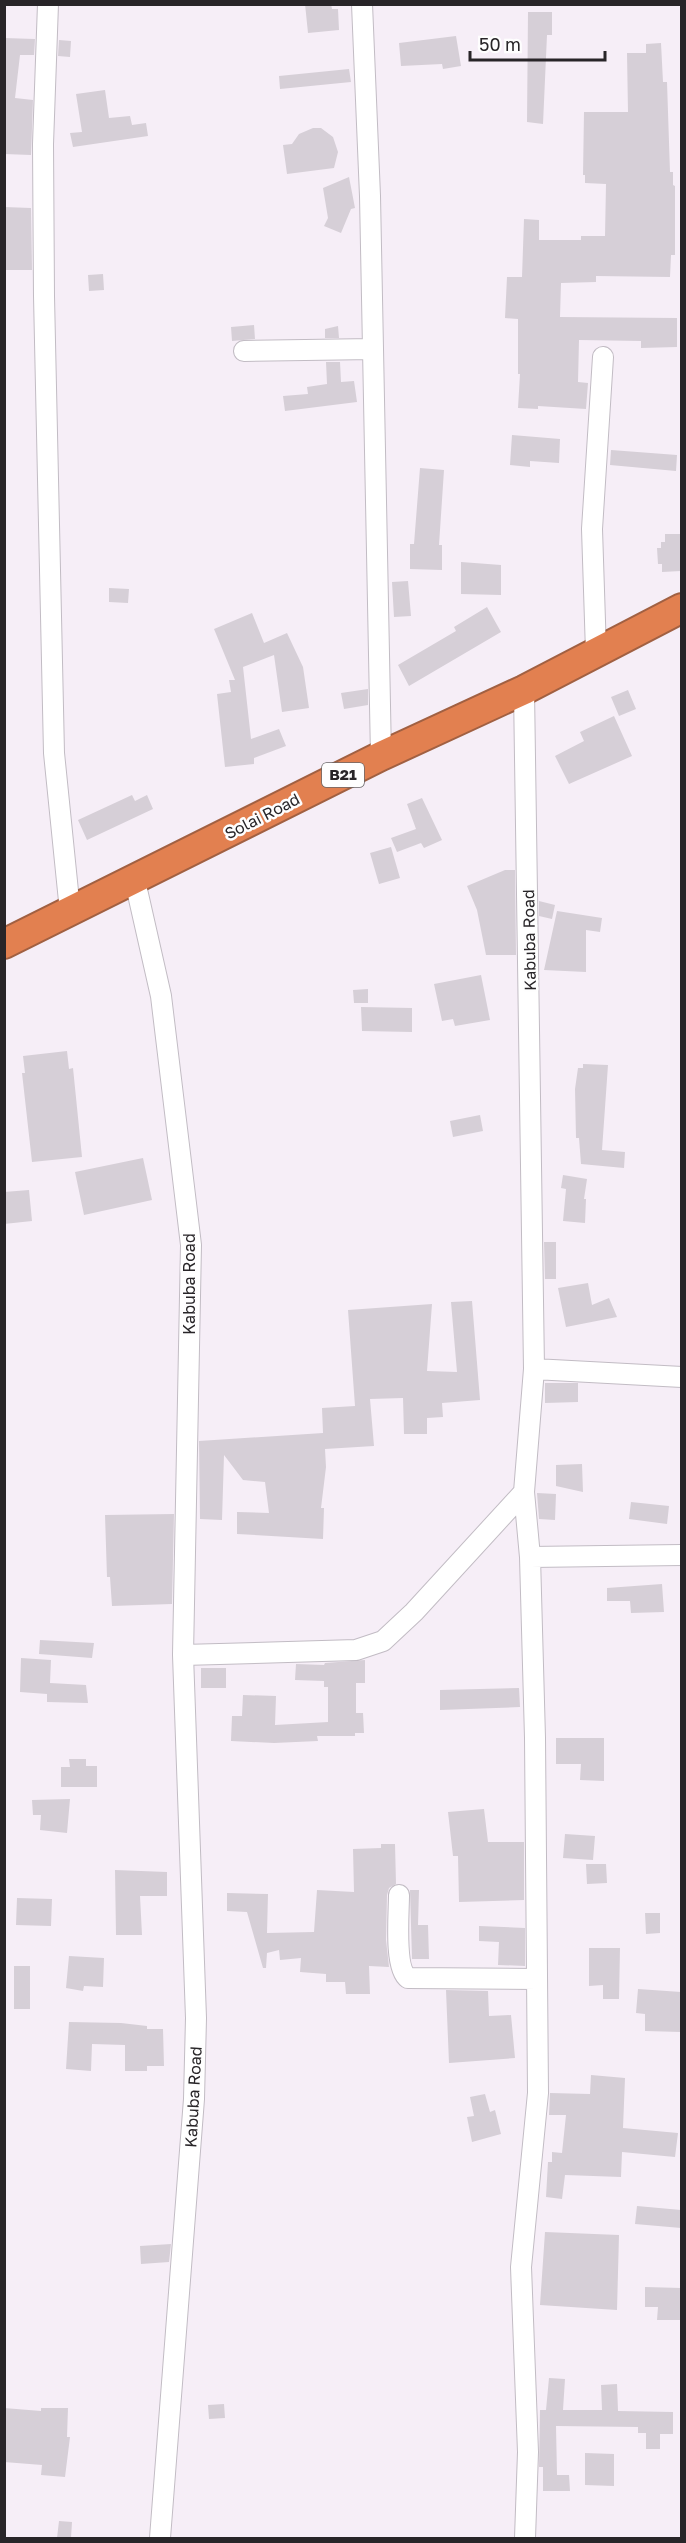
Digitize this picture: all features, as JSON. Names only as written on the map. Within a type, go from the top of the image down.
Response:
[{"type":"highway","name":"Solai Road","points":[[4,944],[381,756],[524,690],[681,608]]},
{"type":"street","points":[[48,4],[42,144],[54,741],[70,911]]},
{"type":"street","points":[[362,4],[373,349],[381,756]]},
{"type":"street","points":[[244,351],[373,349]]},
{"type":"street","points":[[596,652],[592,528],[603,357]]},
{"type":"street","name":"Kabuba Road","points":[[524,690],[534,1369],[524,1492],[530,1557],[535,1738],[538,2093],[521,2267],[528,2452],[525,2538]]},
{"type":"street","name":"Kabuba Road","points":[[135,880],[161,996],[191,1245],[183,1655],[192,1844],[195,2076],[160,2538]]},
{"type":"street","points":[[534,1369],[681,1377]]},
{"type":"street","points":[[183,1655],[356,1650],[383,1641],[414,1612],[524,1492]]},
{"type":"street","points":[[530,1557],[681,1555]]},
{"type":"street","points":[[399,1895],[400,1962],[403,1974],[408,1978],[537,1979]]},
{"type":"building","points":[[305,4],[331,4],[332,9],[338,9],[339,30],[308,33]]},
{"type":"building","points":[[528,12],[552,12],[552,35],[547,35],[543,124],[527,122]]},
{"type":"building","points":[[456,36],[461,66],[443,69],[442,64],[401,66],[399,43]]},
{"type":"building","points":[[4,38],[35,39],[34,55],[20,55],[15,98],[33,100],[31,155],[4,154]]},
{"type":"building","points":[[59,40],[71,41],[70,57],[58,56]]},
{"type":"building","points":[[661,43],[663,82],[667,82],[670,172],[673,172],[673,185],[675,186],[675,255],[671,255],[670,277],[596,276],[596,282],[561,283],[560,317],[677,318],[677,347],[641,348],[641,341],[579,340],[578,382],[588,383],[586,409],[538,406],[538,409],[518,408],[520,374],[518,374],[518,319],[505,318],[507,277],[522,277],[524,219],[539,220],[539,240],[581,240],[581,236],[605,236],[606,184],[585,183],[585,175],[583,175],[584,112],[628,112],[627,53],[646,53],[646,44]]},
{"type":"building","points":[[349,69],[351,82],[280,89],[279,76]]},
{"type":"building","points":[[105,90],[109,118],[130,116],[132,125],[146,123],[148,136],[73,147],[70,133],[82,132],[76,94]]},
{"type":"building","points":[[313,128],[321,128],[333,137],[338,152],[334,168],[287,174],[283,145],[292,144],[299,134]]},
{"type":"building","points":[[349,177],[355,208],[351,209],[341,233],[324,226],[328,218],[323,188]]},
{"type":"building","points":[[4,207],[31,208],[32,270],[4,270]]},
{"type":"building","points":[[103,274],[104,290],[89,291],[88,275]]},
{"type":"building","points":[[254,325],[255,339],[232,341],[231,327]]},
{"type":"building","points":[[338,326],[339,338],[325,338],[325,329]]},
{"type":"building","points":[[326,362],[340,362],[341,382],[354,381],[357,402],[285,411],[283,396],[308,394],[307,387],[327,384]]},
{"type":"building","points":[[512,435],[560,439],[559,463],[530,461],[530,467],[510,465]]},
{"type":"building","points":[[611,450],[677,455],[676,471],[610,465]]},
{"type":"building","points":[[420,468],[444,470],[439,545],[442,545],[442,570],[410,569],[410,544],[414,544]]},
{"type":"building","points":[[665,534],[681,534],[681,571],[662,572],[662,564],[658,564],[657,548],[661,548],[661,542],[665,542]]},
{"type":"building","points":[[461,562],[501,565],[501,595],[461,594]]},
{"type":"building","points":[[408,581],[411,616],[394,617],[392,582]]},
{"type":"building","points":[[109,588],[129,589],[128,603],[109,602]]},
{"type":"building","points":[[487,607],[501,632],[409,686],[398,665],[456,631],[454,627]]},
{"type":"building","points":[[252,613],[264,643],[287,633],[303,667],[309,708],[282,712],[274,655],[243,667],[251,739],[279,729],[286,746],[254,758],[254,764],[225,767],[217,694],[231,692],[229,680],[235,680],[214,629]]},
{"type":"building","points":[[368,689],[368,705],[344,709],[341,693]]},
{"type":"building","points":[[628,690],[636,709],[619,716],[611,697]]},
{"type":"building","points":[[614,716],[632,756],[569,784],[555,756],[584,741],[580,732]]},
{"type":"building","points":[[132,795],[135,801],[147,795],[153,809],[87,840],[78,820]]},
{"type":"building","points":[[422,798],[442,840],[424,848],[421,843],[397,852],[391,838],[416,829],[407,804]]},
{"type":"building","points":[[391,847],[400,878],[379,884],[370,853]]},
{"type":"building","points":[[505,870],[515,870],[516,955],[486,955],[477,910],[467,886]]},
{"type":"building","points":[[539,901],[555,905],[552,919],[539,916]]},
{"type":"building","points":[[557,911],[602,918],[600,932],[586,930],[586,972],[544,970]]},
{"type":"building","points":[[481,975],[490,1020],[455,1026],[453,1019],[442,1021],[434,984]]},
{"type":"building","points":[[368,989],[368,1003],[354,1003],[353,990]]},
{"type":"building","points":[[361,1007],[412,1008],[412,1032],[362,1031]]},
{"type":"building","points":[[67,1051],[69,1069],[73,1068],[82,1157],[32,1162],[22,1073],[25,1073],[23,1056]]},
{"type":"building","points":[[583,1064],[608,1065],[602,1150],[625,1152],[624,1168],[581,1164],[579,1138],[576,1138],[575,1089],[578,1068],[583,1068]]},
{"type":"building","points":[[480,1115],[483,1131],[453,1137],[450,1121]]},
{"type":"building","points":[[143,1158],[152,1200],[84,1215],[75,1172]]},
{"type":"building","points":[[563,1175],[587,1179],[584,1199],[586,1199],[585,1223],[563,1221],[566,1189],[561,1188]]},
{"type":"building","points":[[29,1190],[32,1221],[4,1224],[4,1192]]},
{"type":"building","points":[[544,1242],[556,1242],[556,1279],[545,1279]]},
{"type":"building","points":[[588,1283],[592,1305],[609,1298],[617,1317],[566,1327],[558,1288]]},
{"type":"building","points":[[472,1301],[480,1400],[442,1403],[443,1417],[427,1418],[427,1434],[404,1434],[403,1398],[370,1399],[374,1446],[325,1449],[326,1467],[321,1508],[324,1508],[323,1539],[237,1534],[237,1512],[269,1513],[265,1482],[243,1480],[224,1455],[222,1520],[200,1519],[199,1441],[323,1433],[322,1408],[355,1406],[348,1310],[432,1304],[427,1371],[457,1372],[451,1302]]},
{"type":"building","points":[[545,1383],[578,1383],[578,1402],[545,1403]]},
{"type":"building","points":[[582,1464],[583,1492],[556,1486],[556,1465]]},
{"type":"building","points":[[537,1493],[556,1494],[555,1520],[539,1519]]},
{"type":"building","points":[[631,1502],[669,1506],[667,1524],[629,1519]]},
{"type":"building","points":[[174,1514],[172,1604],[112,1606],[110,1577],[107,1577],[105,1515]]},
{"type":"building","points":[[662,1584],[664,1612],[631,1613],[630,1601],[607,1601],[607,1588]]},
{"type":"building","points":[[40,1640],[94,1643],[92,1658],[39,1654]]},
{"type":"building","points":[[21,1658],[51,1660],[50,1683],[86,1685],[88,1703],[47,1702],[47,1694],[20,1692]]},
{"type":"building","points":[[365,1660],[365,1683],[356,1683],[356,1713],[363,1713],[364,1733],[355,1733],[355,1736],[317,1736],[318,1741],[274,1743],[231,1741],[232,1716],[242,1716],[243,1695],[276,1696],[275,1725],[328,1722],[328,1687],[324,1687],[324,1681],[295,1680],[296,1664],[324,1665],[325,1663]]},
{"type":"building","points":[[201,1668],[226,1668],[226,1688],[201,1688]]},
{"type":"building","points":[[519,1688],[520,1707],[440,1710],[440,1690]]},
{"type":"building","points":[[556,1738],[604,1738],[604,1781],[580,1780],[581,1764],[556,1764]]},
{"type":"building","points":[[69,1759],[86,1759],[86,1766],[97,1766],[97,1787],[61,1787],[61,1767],[70,1767]]},
{"type":"building","points":[[70,1799],[67,1833],[40,1830],[41,1815],[33,1815],[32,1800]]},
{"type":"building","points":[[484,1809],[488,1842],[524,1842],[524,1900],[459,1902],[458,1856],[453,1856],[448,1812]]},
{"type":"building","points":[[565,1834],[595,1836],[593,1860],[563,1858]]},
{"type":"building","points":[[381,1844],[395,1844],[396,1884],[389,1888],[387,1895],[386,1940],[389,1967],[369,1966],[370,1994],[346,1994],[345,1982],[326,1982],[326,1974],[300,1972],[301,1958],[280,1960],[279,1950],[267,1953],[266,1968],[263,1968],[247,1912],[227,1911],[227,1893],[268,1894],[267,1933],[314,1932],[317,1890],[354,1892],[353,1849],[381,1848]]},
{"type":"building","points":[[586,1864],[606,1864],[607,1883],[587,1884]]},
{"type":"building","points":[[115,1870],[167,1872],[167,1896],[140,1896],[142,1935],[116,1935]]},
{"type":"building","points":[[410,1890],[419,1890],[418,1925],[428,1925],[429,1959],[412,1959]]},
{"type":"building","points":[[17,1898],[52,1899],[51,1926],[16,1925]]},
{"type":"building","points":[[645,1913],[660,1913],[660,1933],[646,1934]]},
{"type":"building","points":[[479,1926],[525,1928],[525,1966],[498,1965],[499,1942],[479,1941]]},
{"type":"building","points":[[589,1948],[620,1948],[619,1999],[603,1999],[603,1985],[589,1986]]},
{"type":"building","points":[[69,1956],[104,1958],[103,1987],[84,1986],[83,1991],[66,1988]]},
{"type":"building","points":[[14,1966],[30,1966],[30,2009],[14,2009]]},
{"type":"building","points":[[638,1989],[681,1992],[681,2032],[645,2031],[645,2014],[636,2013]]},
{"type":"building","points":[[446,1990],[488,1991],[489,2016],[511,2015],[515,2058],[449,2063]]},
{"type":"building","points":[[69,2022],[121,2023],[147,2026],[147,2029],[163,2029],[164,2066],[147,2066],[147,2071],[125,2071],[125,2045],[92,2044],[91,2071],[66,2069]]},
{"type":"building","points":[[591,2075],[625,2078],[623,2128],[678,2133],[675,2157],[622,2152],[621,2177],[565,2175],[562,2199],[546,2197],[548,2162],[552,2162],[552,2152],[562,2153],[566,2115],[549,2115],[550,2093],[590,2094]]},
{"type":"building","points":[[485,2094],[490,2112],[495,2110],[501,2134],[472,2142],[467,2117],[474,2116],[470,2097]]},
{"type":"building","points":[[637,2206],[681,2210],[681,2228],[635,2224]]},
{"type":"building","points":[[545,2232],[619,2235],[617,2310],[540,2305]]},
{"type":"building","points":[[171,2244],[169,2262],[141,2264],[140,2246]]},
{"type":"building","points":[[645,2287],[681,2288],[681,2320],[657,2320],[658,2307],[645,2307]]},
{"type":"building","points":[[549,2378],[565,2379],[563,2410],[602,2410],[601,2385],[617,2384],[618,2411],[673,2412],[673,2434],[660,2434],[660,2449],[646,2449],[646,2433],[638,2433],[638,2427],[556,2426],[557,2475],[569,2475],[570,2491],[543,2491],[543,2467],[539,2467],[540,2410],[546,2410]]},
{"type":"building","points":[[224,2404],[225,2418],[209,2419],[208,2405]]},
{"type":"building","points":[[4,2408],[41,2411],[41,2408],[68,2408],[67,2437],[70,2437],[65,2477],[41,2475],[42,2465],[4,2462]]},
{"type":"building","points":[[585,2453],[614,2454],[614,2486],[585,2485]]},
{"type":"building","points":[[59,2521],[72,2522],[71,2538],[57,2538]]}]
